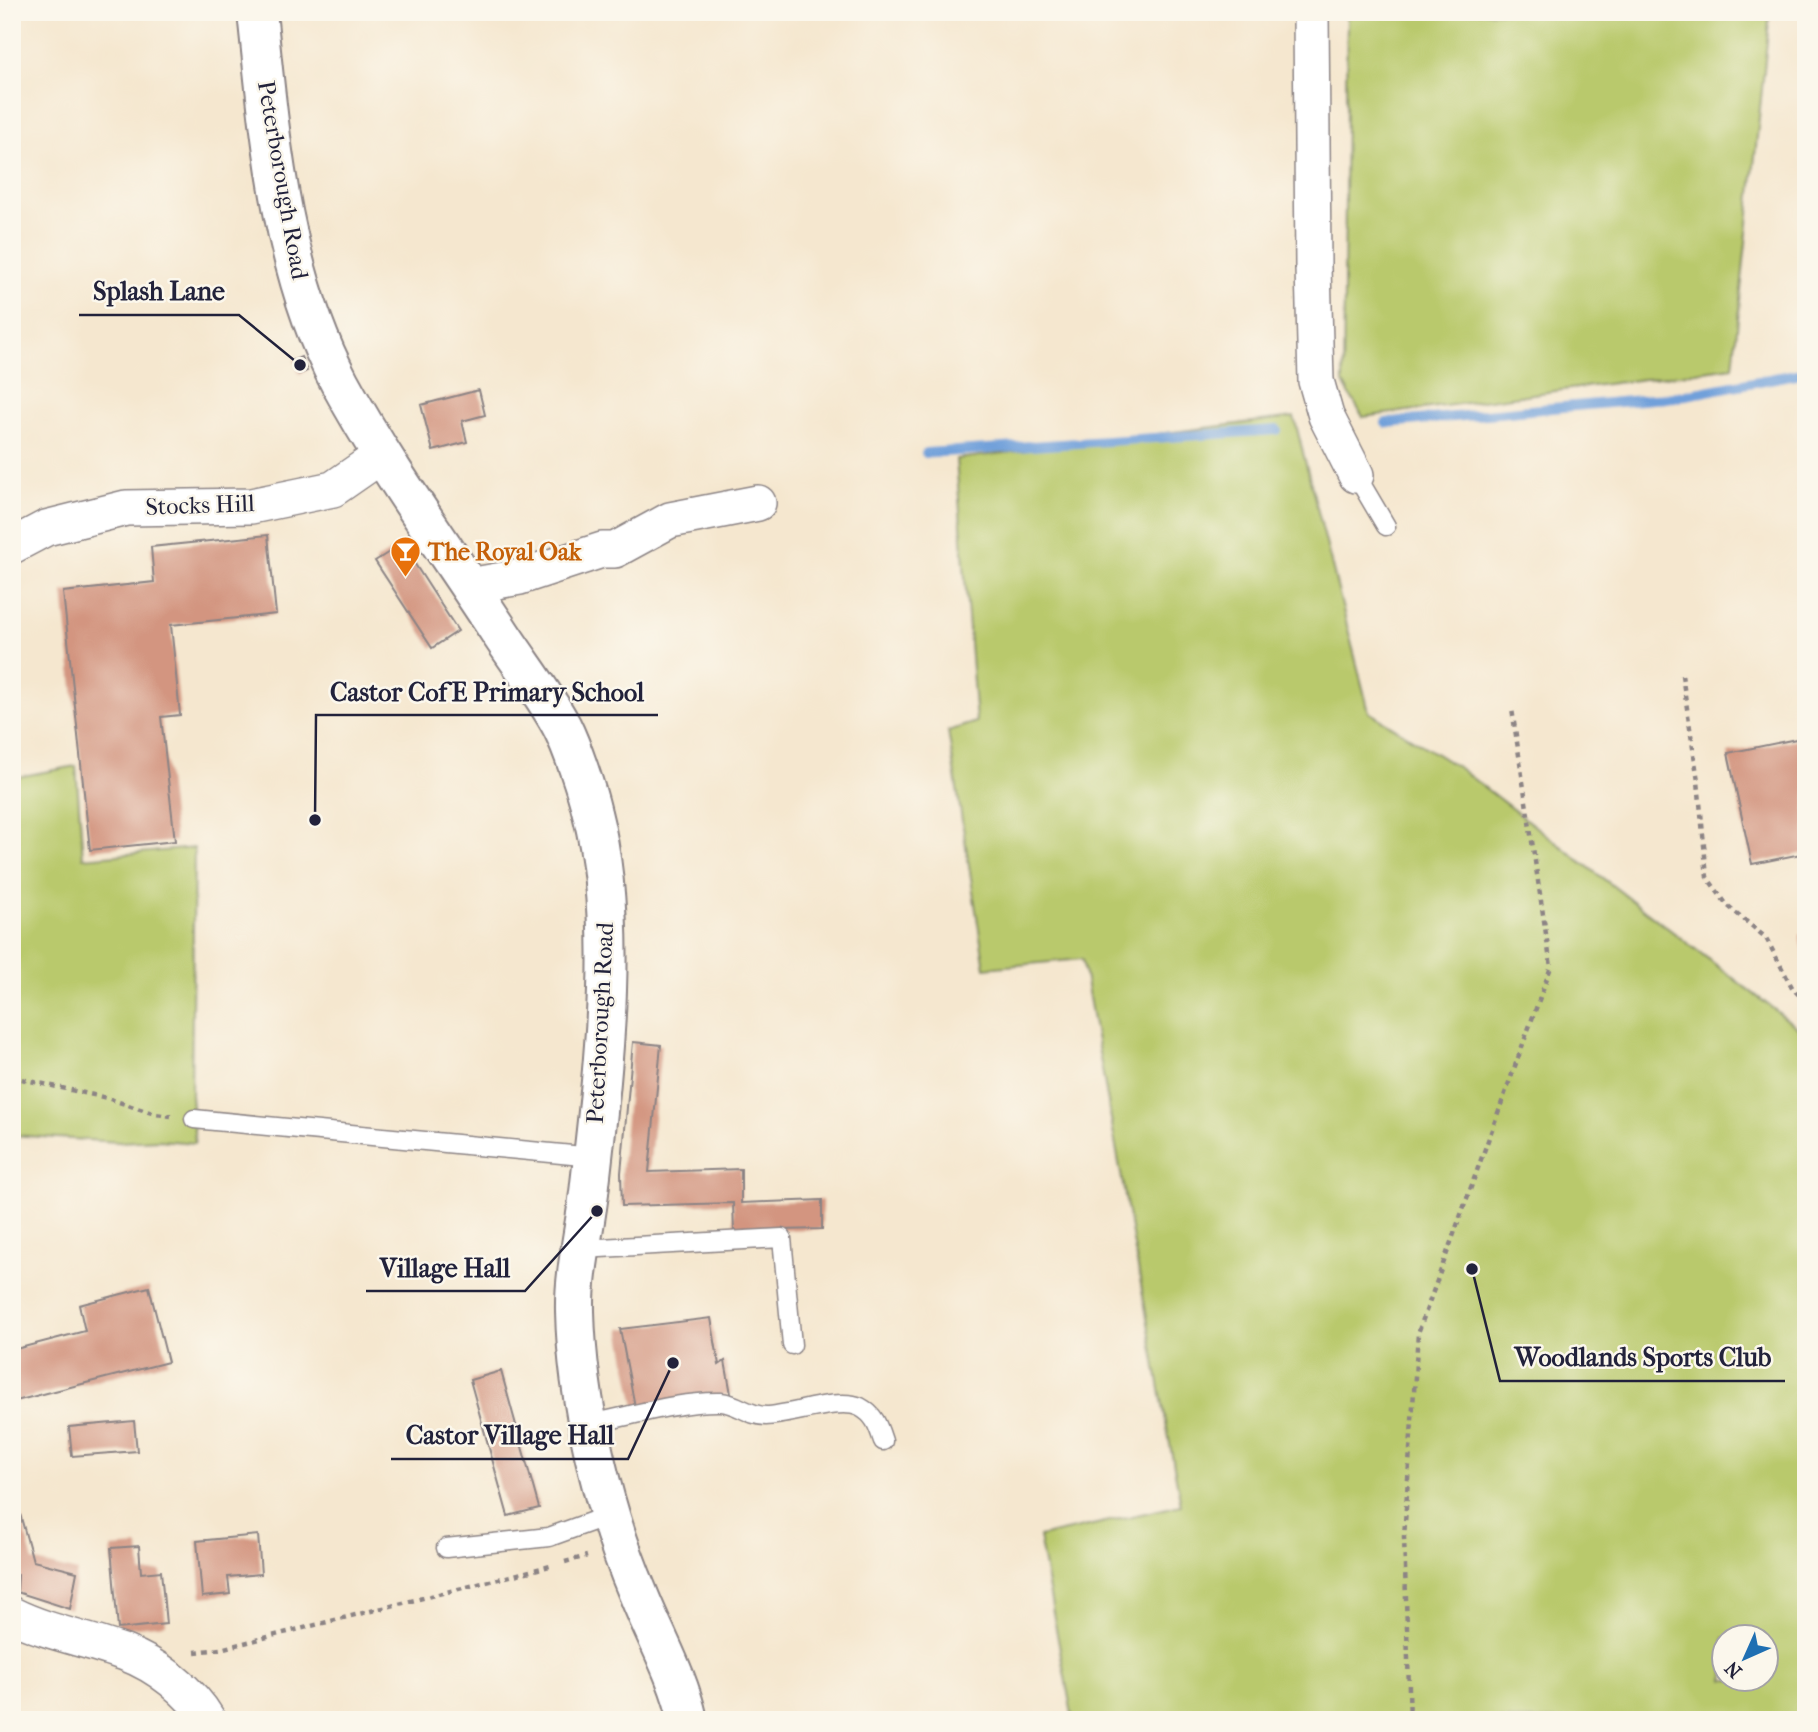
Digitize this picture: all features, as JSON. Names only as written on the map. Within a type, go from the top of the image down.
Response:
[{"type":"street","name":"Peterborough Road","points":[[257,12],[270,133],[295,266],[315,325],[339,380],[382,455],[563,729],[592,811],[604,878],[607,971],[593,1157],[575,1306],[579,1370],[604,1496],[636,1590],[682,1693],[688,1720]]},
{"type":"street","points":[[1311,12],[1316,380],[1325,416],[1356,475]]},
{"type":"street","name":"Stocks Hill","points":[[12,546],[46,528],[126,508],[251,506],[333,489],[382,455]]},
{"type":"street","points":[[469,586],[520,578],[602,550],[615,550],[670,520],[758,503]]},
{"type":"street","points":[[12,1615],[30,1624],[127,1653],[169,1677],[202,1709],[208,1720]]},
{"type":"lane","points":[[1356,475],[1386,526]]},
{"type":"lane","points":[[194,1119],[593,1157]]},
{"type":"lane","points":[[582,1249],[782,1238],[792,1345]]},
{"type":"lane","points":[[590,1424],[663,1409],[717,1402],[730,1403],[744,1411],[763,1416],[843,1402],[859,1406],[874,1416],[883,1441]]},
{"type":"lane","points":[[446,1548],[616,1531]]},
{"type":"path","points":[[1682,675],[1698,780],[1707,877],[1727,905],[1766,938],[1793,989],[1806,1002]]},
{"type":"path","points":[[1410,1720],[1405,1537],[1418,1333],[1550,967],[1512,709]]},
{"type":"path","points":[[12,1077],[107,1098],[155,1114],[194,1119]]},
{"type":"path","points":[[195,1652],[220,1649],[616,1531]]},
{"type":"green space","points":[[1347,12],[1770,12],[1733,367],[1363,417],[1343,383]]},
{"type":"green space","points":[[1294,417],[1369,712],[1459,768],[1806,1034],[1806,1720],[1073,1720],[1039,1537],[1181,1505],[1082,959],[985,968],[948,731],[976,722],[956,459]]},
{"type":"green space","points":[[76,766],[83,858],[194,848],[191,1095],[195,1143],[159,1140],[118,1142],[12,1135],[12,778]]},
{"type":"building","points":[[301,357],[307,371],[299,374],[294,360]]},
{"type":"building","points":[[479,390],[485,415],[462,421],[467,442],[433,451],[421,405]]},
{"type":"building","points":[[268,535],[276,614],[171,625],[180,715],[161,717],[175,841],[90,850],[63,592],[154,582],[151,547]]},
{"type":"building","name":"The Royal Oak","points":[[402,544],[458,631],[432,648],[375,561]]},
{"type":"building","points":[[1806,737],[1806,853],[1752,864],[1728,753]]},
{"type":"building","points":[[1806,933],[1806,962],[1805,962],[1799,935]]},
{"type":"building","points":[[633,1042],[661,1045],[649,1172],[741,1169],[741,1203],[822,1200],[822,1229],[734,1231],[733,1203],[622,1206],[621,1173]]},
{"type":"building","points":[[149,1287],[168,1362],[12,1402],[12,1350],[85,1331],[79,1305]]},
{"type":"building","points":[[711,1318],[719,1365],[725,1361],[731,1394],[635,1407],[620,1329]]},
{"type":"building","points":[[501,1371],[539,1508],[508,1516],[470,1380]]},
{"type":"building","points":[[134,1421],[137,1451],[72,1456],[69,1427]]},
{"type":"building","points":[[12,1485],[33,1561],[77,1572],[70,1609],[17,1592],[18,1575],[12,1574]]},
{"type":"building","points":[[258,1535],[261,1574],[228,1577],[230,1594],[202,1597],[197,1541]]},
{"type":"building","points":[[139,1546],[141,1573],[161,1571],[166,1624],[118,1629],[111,1548]]},
{"type":"waterway","points":[[1386,423],[1675,397],[1806,372]]},
{"type":"waterway","points":[[926,453],[1277,430]]},
{"type":"place","name":"Splash Lane","points":[[300,365]]},
{"type":"place","name":"The Royal Oak","points":[[405,579]]},
{"type":"place","name":"Castor CofE Primary School","points":[[315,820]]},
{"type":"place","name":"Village Hall","points":[[597,1211]]},
{"type":"place","name":"Woodlands Sports Club","points":[[1472,1269]]},
{"type":"place","name":"Castor Village Hall","points":[[673,1363]]}]
